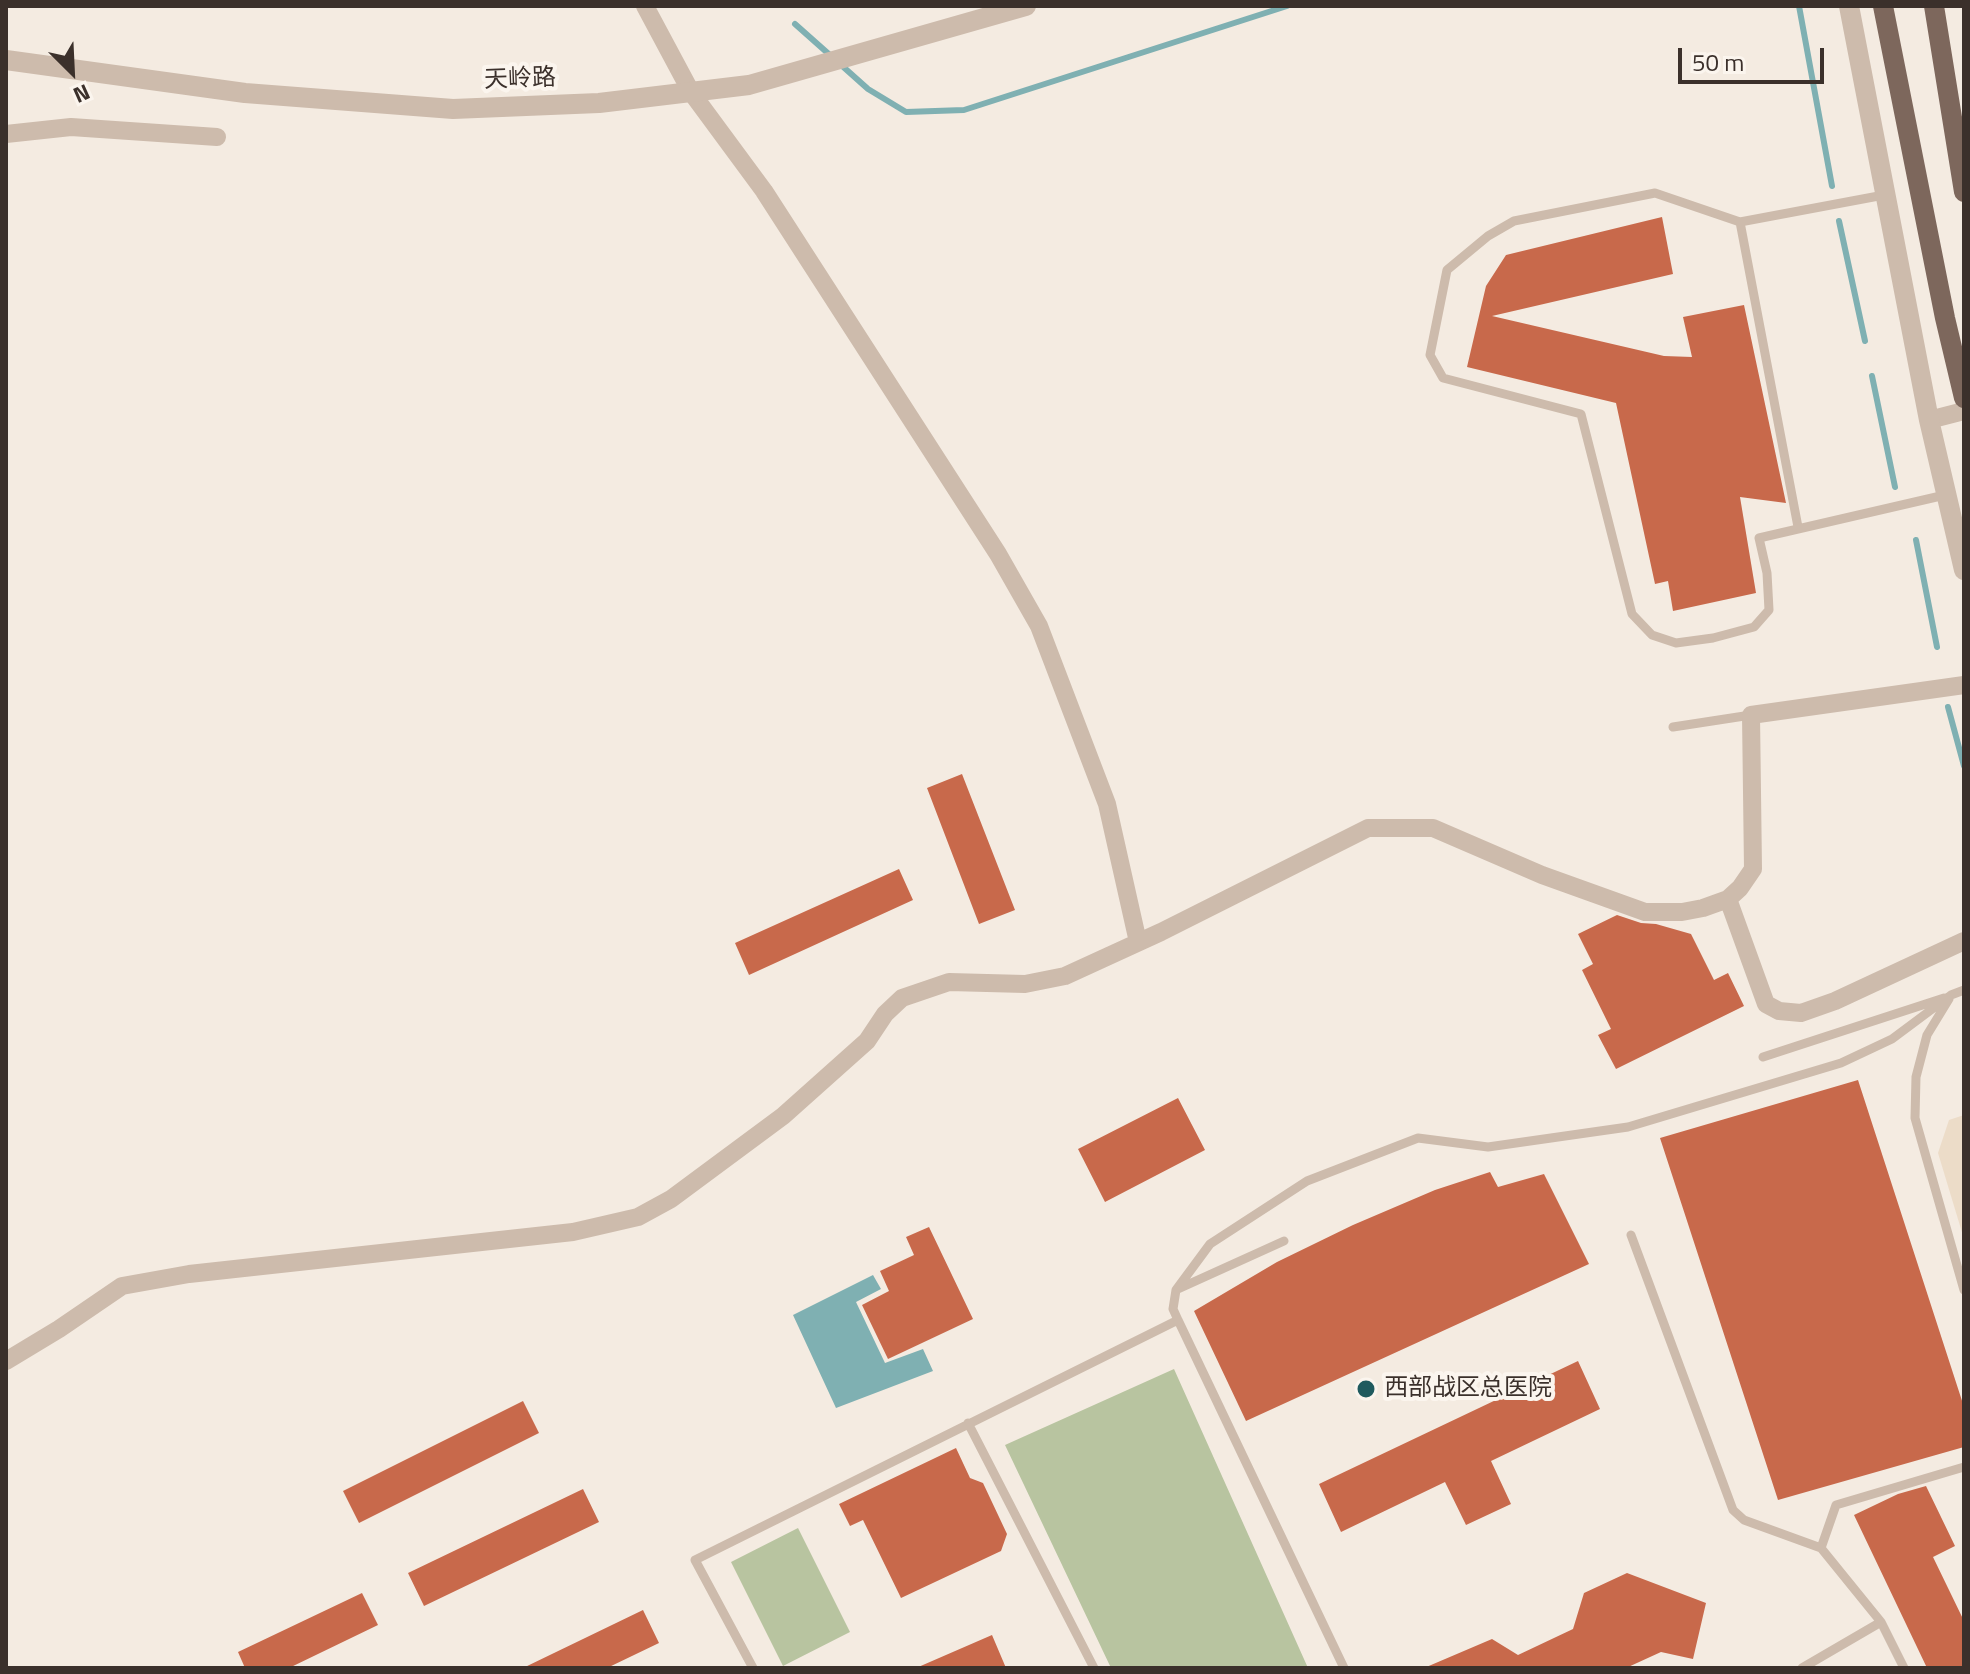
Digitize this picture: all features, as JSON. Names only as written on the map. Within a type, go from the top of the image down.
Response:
[{"type":"main road","points":[[1883,6],[1945,318],[1964,398]]},
{"type":"main road","points":[[1934,6],[1964,192]]},
{"type":"street","points":[[645,6],[691,92],[764,191],[998,554],[1039,626],[1107,804],[1138,942]]},
{"type":"street","name":"天岭路","points":[[6,60],[245,93],[453,109],[599,103],[749,85],[1026,6]]},
{"type":"street","points":[[1849,6],[1929,420],[1964,570]]},
{"type":"street","points":[[6,134],[71,127],[217,137]]},
{"type":"street","points":[[1929,420],[1964,411]]},
{"type":"street","points":[[6,1361],[122,1286],[189,1274],[573,1232],[638,1217],[671,1199],[783,1116],[867,1041],[885,1014],[902,998],[949,982],[1025,984],[1065,976],[1368,828],[1433,828],[1542,875],[1645,912],[1682,912],[1703,908],[1728,899],[1753,869],[1751,715],[1964,685]]},
{"type":"street","points":[[1728,899],[1766,1004],[1779,1011],[1801,1013],[1835,1001],[1964,941]]},
{"type":"lane","points":[[1884,195],[1740,222],[1655,193],[1514,221],[1488,236],[1447,270],[1430,355],[1443,378],[1581,414],[1632,614],[1652,635],[1676,643],[1713,638],[1754,627],[1769,610],[1767,573],[1759,538],[1945,495]]},
{"type":"lane","points":[[1740,222],[1798,527]]},
{"type":"lane","points":[[1673,727],[1751,715]]},
{"type":"lane","points":[[1763,1057],[1964,990]]},
{"type":"lane","points":[[1951,995],[1927,1035],[1916,1077],[1915,1118],[1964,1290]]},
{"type":"lane","points":[[1344,1668],[1173,1309],[1176,1290],[1210,1244],[1307,1181],[1418,1138],[1488,1147],[1628,1127],[1841,1063],[1892,1039],[1951,995]]},
{"type":"lane","points":[[1631,1235],[1733,1510],[1744,1520],[1821,1548],[1881,1622],[1904,1668]]},
{"type":"lane","points":[[1176,1290],[1284,1241]]},
{"type":"lane","points":[[753,1668],[695,1560],[1178,1320]]},
{"type":"lane","points":[[968,1423],[1094,1668]]},
{"type":"lane","points":[[1821,1548],[1836,1505],[1964,1467]]},
{"type":"lane","points":[[1802,1668],[1881,1622]]},
{"type":"green space","points":[[1174,1369],[1308,1668],[1111,1668],[1005,1445]]},
{"type":"green space","points":[[798,1528],[850,1632],[783,1666],[731,1562]]},
{"type":"shaded area","points":[[1964,1115],[1964,1239],[1938,1153],[1949,1120]]},
{"type":"water","points":[[873,1275],[881,1289],[856,1302],[885,1363],[923,1349],[933,1371],[836,1408],[793,1315]]},
{"type":"building","points":[[1662,217],[1673,274],[1492,316],[1664,356],[1692,357],[1683,317],[1744,305],[1786,503],[1740,497],[1756,593],[1673,611],[1668,581],[1655,584],[1616,403],[1467,367],[1486,286],[1506,255]]},
{"type":"building","points":[[962,774],[1015,910],[979,924],[927,788]]},
{"type":"building","points":[[899,869],[913,900],[749,975],[735,943]]},
{"type":"building","points":[[1617,915],[1691,934],[1714,980],[1728,973],[1744,1006],[1616,1069],[1598,1035],[1611,1029],[1582,970],[1593,964],[1578,934]]},
{"type":"building","points":[[1858,1080],[1964,1407],[1964,1447],[1778,1500],[1660,1138]]},
{"type":"building","points":[[1178,1098],[1205,1150],[1105,1202],[1078,1149]]},
{"type":"building","points":[[1490,1172],[1498,1187],[1544,1174],[1589,1264],[1246,1421],[1194,1311],[1277,1262],[1353,1225],[1435,1190]]},
{"type":"building","points":[[929,1227],[973,1319],[888,1359],[862,1305],[889,1291],[880,1271],[914,1255],[906,1237]]},
{"type":"building","points":[[1578,1361],[1600,1409],[1491,1461],[1511,1504],[1466,1525],[1445,1482],[1341,1532],[1319,1484]]},
{"type":"building","points":[[523,1401],[539,1433],[359,1523],[343,1491]]},
{"type":"building","points":[[956,1448],[970,1478],[983,1483],[1007,1534],[1001,1551],[901,1598],[863,1520],[850,1526],[839,1504]]},
{"type":"building","points":[[1926,1486],[1955,1546],[1933,1557],[1964,1621],[1964,1668],[1927,1668],[1854,1515],[1898,1494]]},
{"type":"building","points":[[583,1489],[599,1522],[424,1606],[408,1573]]},
{"type":"building","points":[[1627,1573],[1706,1603],[1693,1659],[1661,1652],[1626,1668],[1424,1668],[1492,1639],[1518,1655],[1573,1629],[1584,1593]]},
{"type":"building","points":[[362,1593],[378,1625],[289,1668],[245,1668],[238,1652]]},
{"type":"building","points":[[643,1610],[659,1643],[607,1668],[523,1668]]},
{"type":"building","points":[[992,1635],[1006,1668],[916,1668]]},
{"type":"waterway","points":[[840,64],[868,89],[906,112],[964,110],[1287,6]]},
{"type":"waterway","points":[[1799,6],[1832,186]]},
{"type":"waterway","points":[[795,24],[831,56]]},
{"type":"waterway","points":[[1839,221],[1865,341]]},
{"type":"waterway","points":[[1872,376],[1895,487]]},
{"type":"waterway","points":[[1916,540],[1937,647]]},
{"type":"waterway","points":[[1948,707],[1964,766]]},
{"type":"place","name":"西部战区总医院","points":[[1366,1389]]}]
